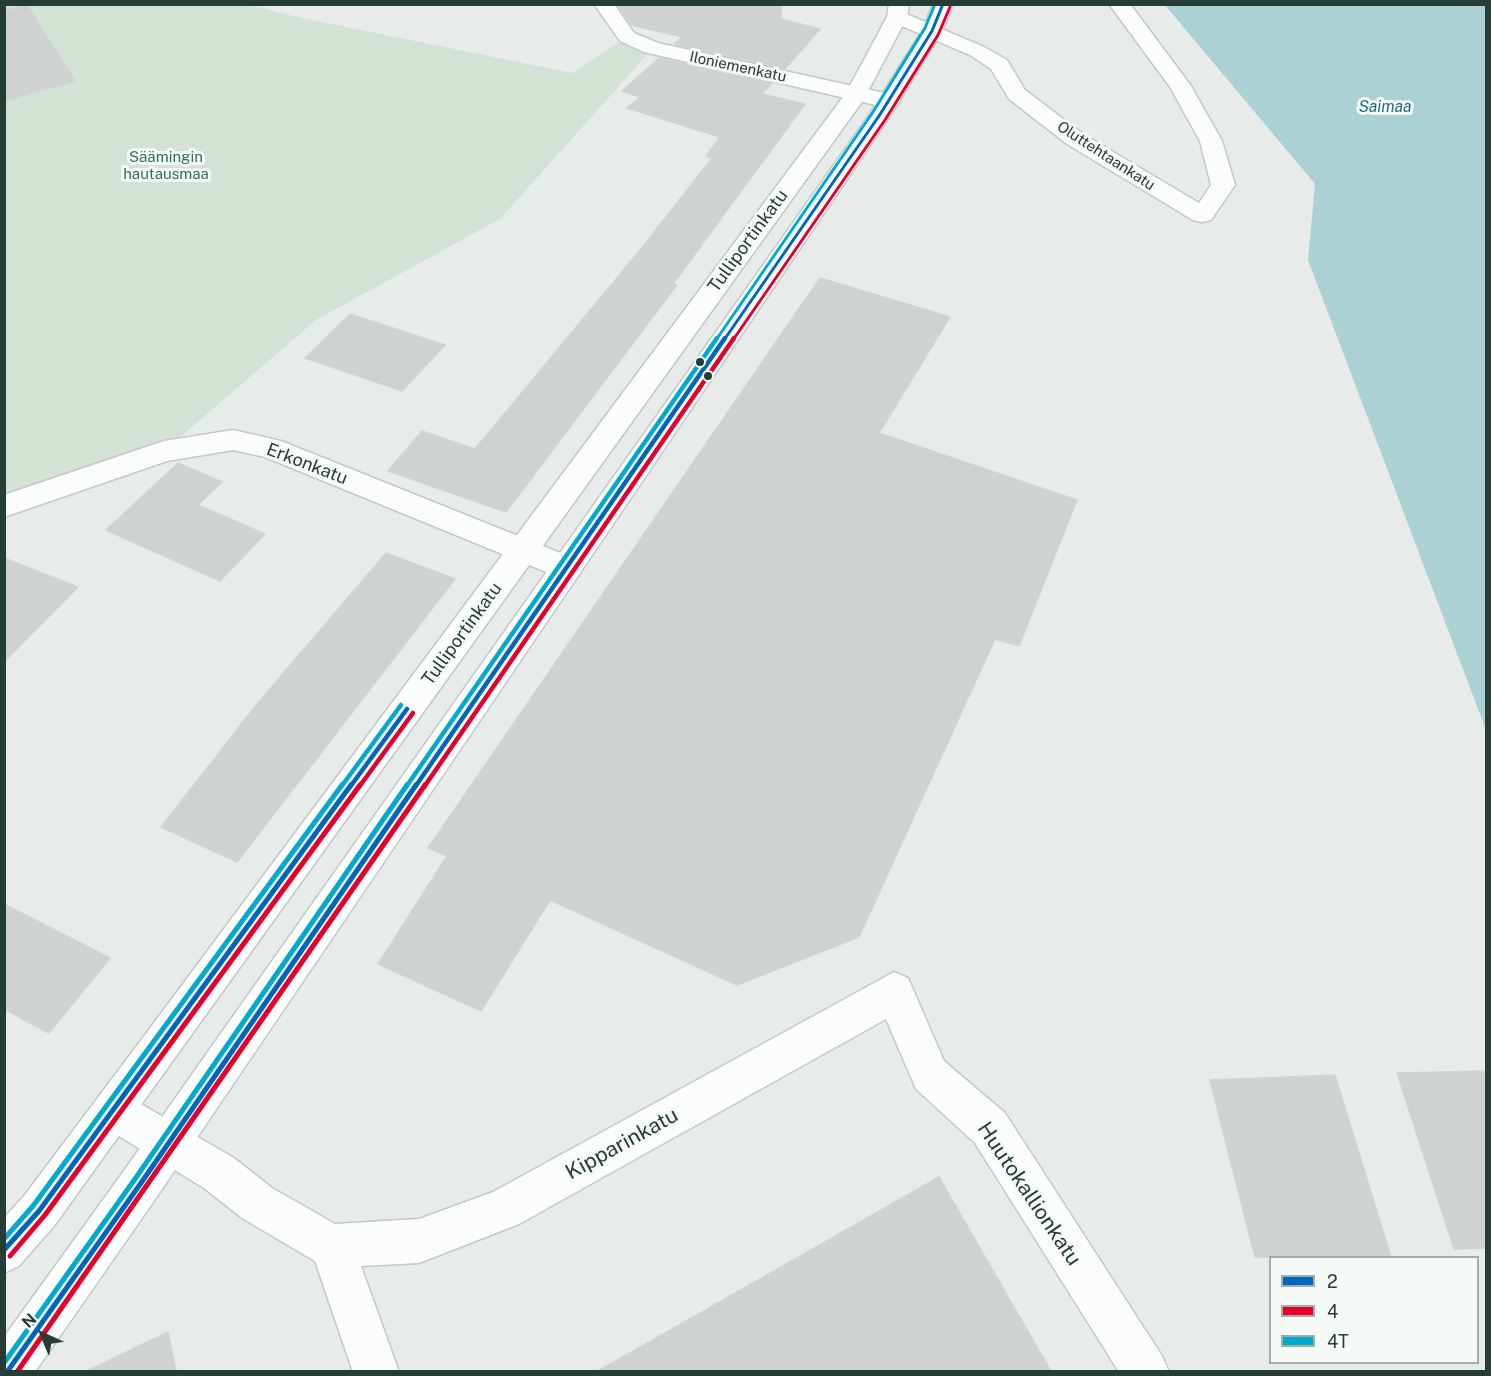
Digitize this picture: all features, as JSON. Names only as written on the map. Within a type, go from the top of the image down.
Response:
[{"type":"main road","name":"Iloniemenkatu","points":[[604,4],[627,37],[651,48],[889,101]]},
{"type":"main road","name":"Oluttehtaankatu","points":[[898,10],[937,18],[977,51],[999,65],[1017,94],[1075,139],[1202,215],[1223,185],[1211,141],[1180,86],[1119,4]]},
{"type":"main road","name":"Tulliportinkatu","points":[[4,1251],[39,1211],[856,94],[898,10]]},
{"type":"main road","name":"Tulliportinkatu","points":[[7,1371],[168,1143],[889,101],[937,18]]},
{"type":"main road","name":"Erkonkatu","points":[[4,506],[164,450],[233,440],[271,448],[522,552],[567,568]]},
{"type":"main road","name":"Kipparinkatu","points":[[332,1246],[419,1241],[504,1209],[859,1014],[894,991]]},
{"type":"main road","name":"Huutokallionkatu","points":[[894,991],[930,1075],[990,1128],[1146,1371]]},
{"type":"main road","points":[[113,1110],[219,1173],[229,1183],[332,1246],[375,1371]]},
{"type":"green space","name":"Säämingin hautausmaa","points":[[4,5],[248,5],[572,73],[627,37],[651,48],[500,219],[316,320],[164,451],[5,506]]},
{"type":"water","name":"Saimaa","points":[[1165,5],[1486,5],[1486,730],[1308,260],[1315,184]]},
{"type":"building","points":[[617,4],[781,4],[781,19],[820,29],[785,69],[674,44],[682,37],[631,25]]},
{"type":"building","points":[[27,5],[75,81],[4,101],[4,11]]},
{"type":"building","points":[[659,58],[772,83],[762,94],[805,104],[673,284],[677,285],[506,512],[388,471],[422,431],[475,449],[641,249],[712,158],[706,156],[720,137],[627,108],[640,97],[622,91]]},
{"type":"building","points":[[820,278],[950,317],[879,433],[1077,500],[1019,646],[995,639],[859,937],[737,985],[550,900],[481,1011],[378,964],[447,856],[428,848]]},
{"type":"building","points":[[350,314],[445,345],[402,391],[305,358]]},
{"type":"building","points":[[178,463],[222,482],[198,505],[265,534],[220,581],[106,530]]},
{"type":"building","points":[[386,553],[455,579],[237,862],[161,827],[257,704]]},
{"type":"building","points":[[4,558],[78,587],[4,662]]},
{"type":"building","points":[[4,904],[110,958],[49,1033],[4,1009]]},
{"type":"building","points":[[1486,1071],[1486,1248],[1454,1249],[1397,1073]]},
{"type":"building","points":[[1335,1075],[1391,1256],[1255,1257],[1210,1080]]},
{"type":"building","points":[[939,1177],[1051,1371],[598,1371],[681,1324]]},
{"type":"building","points":[[168,1332],[176,1371],[87,1371]]},
{"type":"transit line","name":"4T","points":[[4,1363],[135,1179],[873,112],[925,28],[935,4]]},
{"type":"transit line","name":"2","points":[[7,1372],[141,1183],[879,116],[932,31],[943,4]]},
{"type":"transit line","name":"4","points":[[17,1372],[885,120],[938,35],[950,7]]},
{"type":"transit line","name":"4T","points":[[4,1239],[33,1206],[401,705]]},
{"type":"transit line","name":"2","points":[[4,1250],[39,1211],[407,709]]},
{"type":"transit line","name":"4","points":[[10,1256],[45,1215],[413,713]]}]
